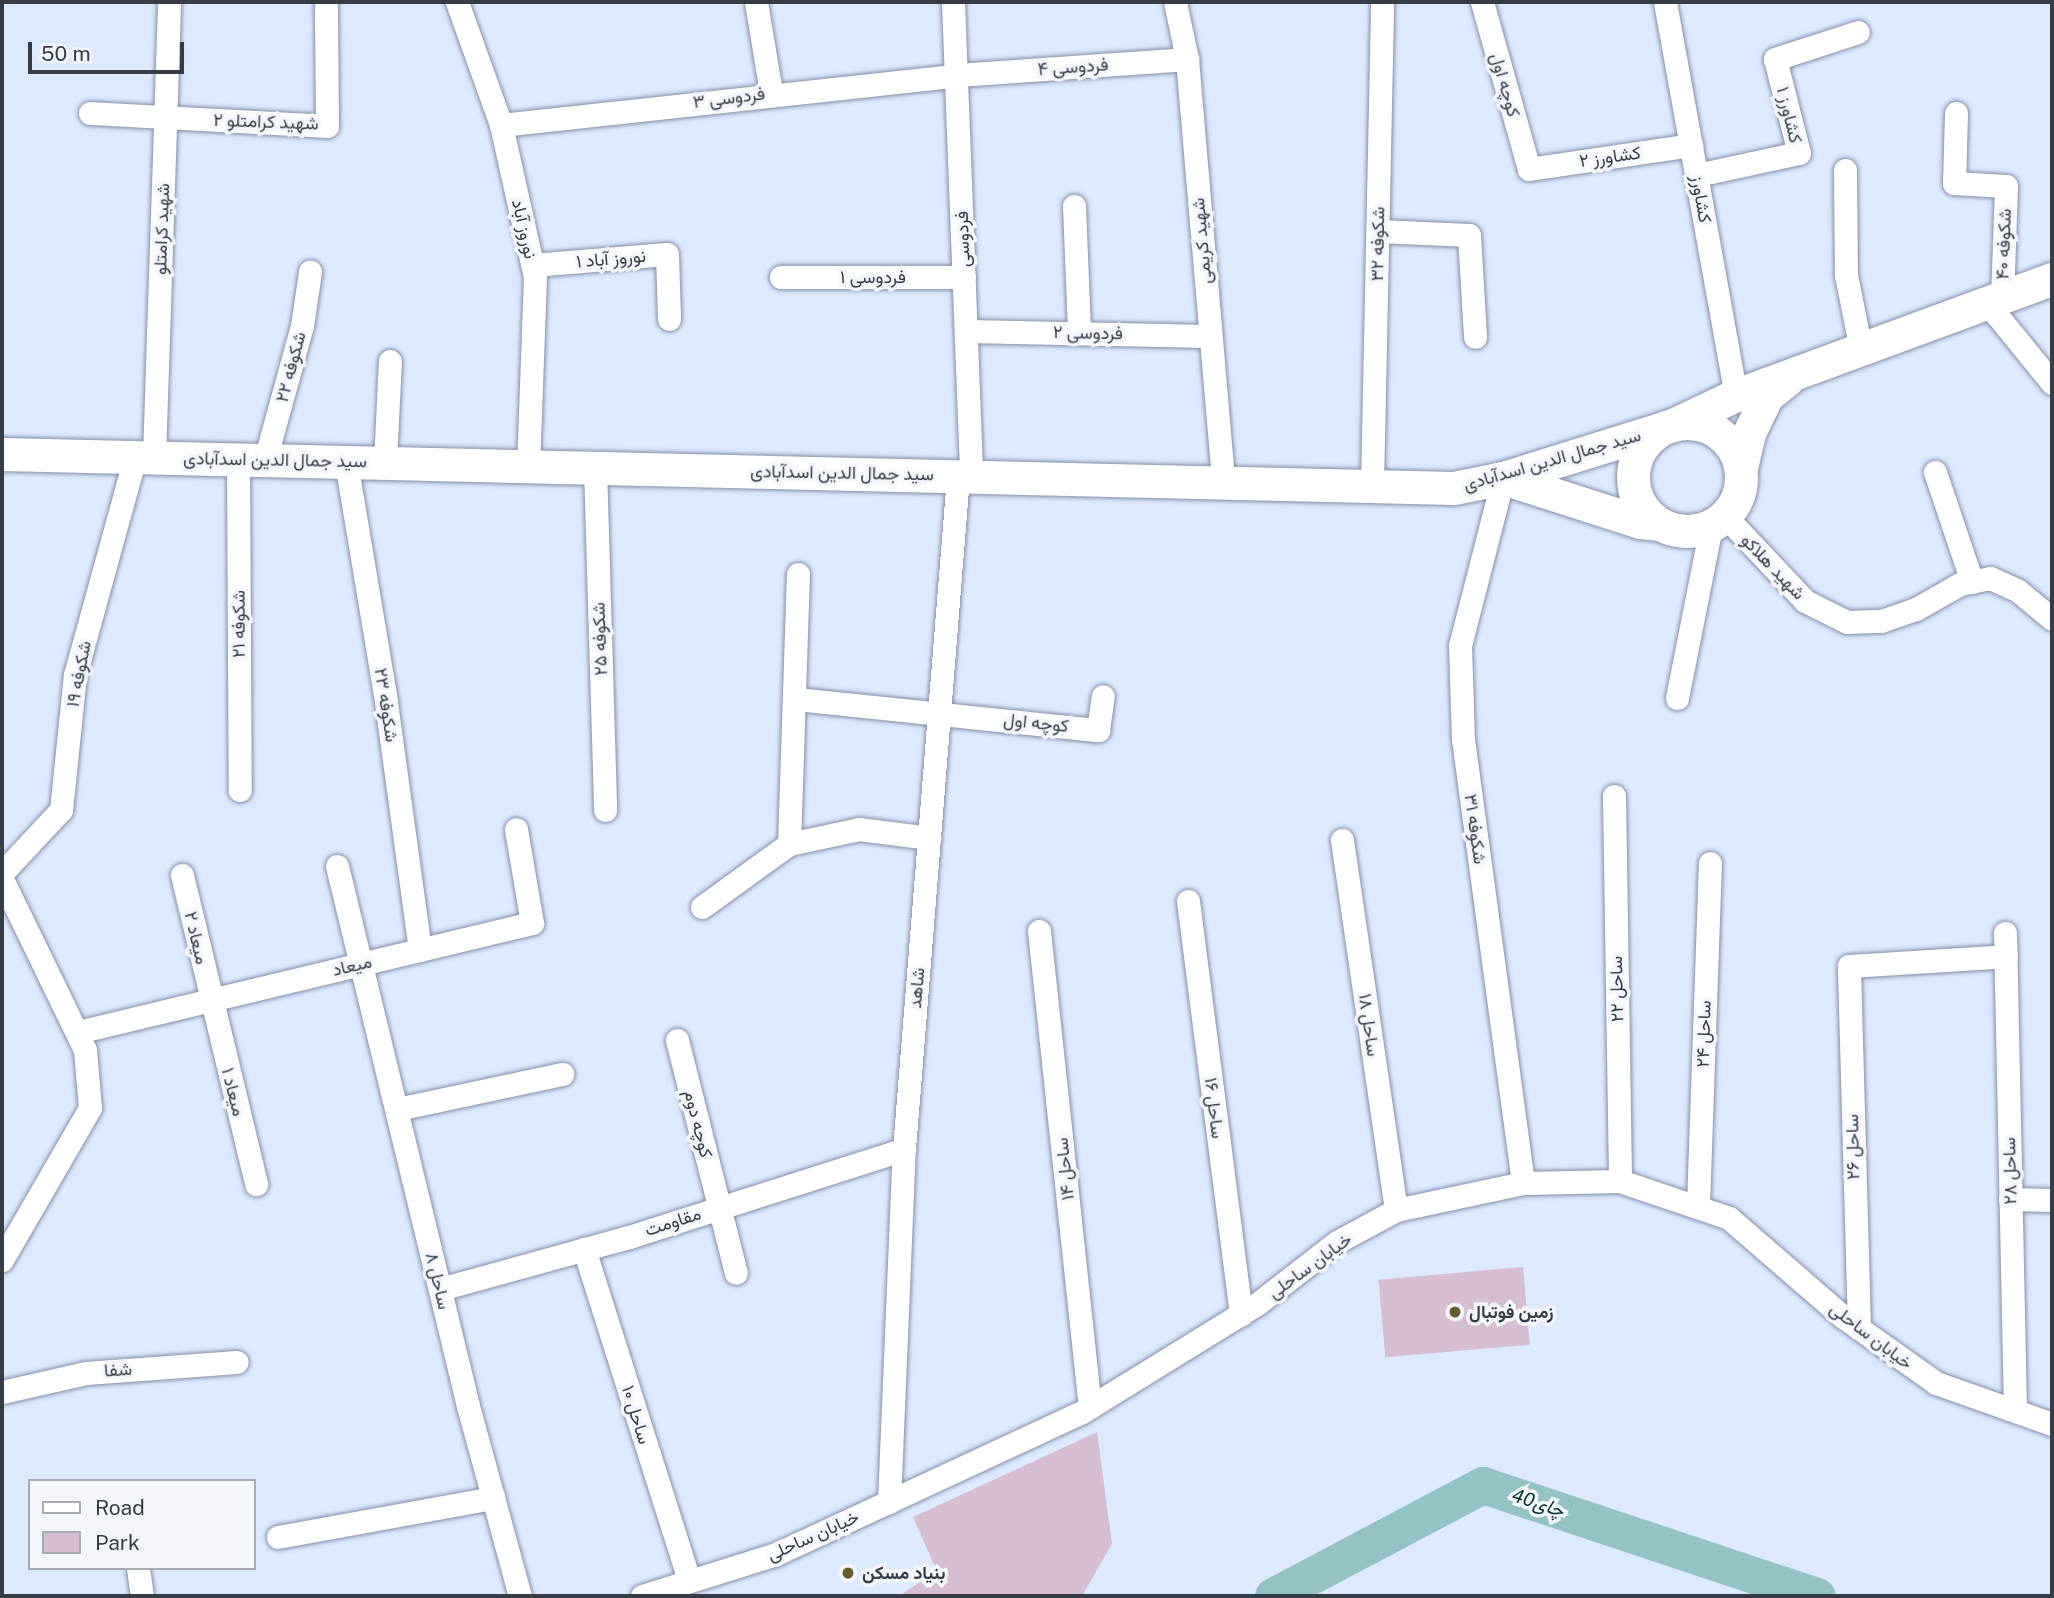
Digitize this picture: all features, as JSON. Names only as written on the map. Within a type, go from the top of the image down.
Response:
[{"type":"main road","points":[[1660,524],[1646,512],[1633,479],[1644,445],[1673,425],[1736,395],[2052,279]]},
{"type":"main road","points":[[1503,478],[1640,522],[1685,531],[1718,521],[1741,485],[1741,468],[1749,433],[1767,396],[1793,376]]},
{"type":"main road","points":[[1673,425],[1691,423],[1716,432],[1734,451],[1741,468]]},
{"type":"main road","name":"سید جمال الدین اسدآبادی","points":[[2,454],[1454,488],[1503,478],[1673,425]]},
{"type":"street","name":"شهید کرامتلو","points":[[144,457],[166,119],[169,2]]},
{"type":"street","name":"شهید کرامتلو ۲","points":[[166,119],[327,126],[326,2]]},
{"type":"street","name":"نوروز آباد","points":[[457,2],[501,125],[533,265],[528,466]]},
{"type":"street","points":[[756,2],[771,93]]},
{"type":"street","name":"فردوسی","points":[[953,2],[958,75],[966,331],[965,476]]},
{"type":"street","name":"شهید کریمی","points":[[1175,2],[1187,59],[1223,482]]},
{"type":"street","name":"شکوفه ۳۲","points":[[1372,486],[1382,2]]},
{"type":"street","name":"کوچه اول","points":[[1482,2],[1529,169]]},
{"type":"street","name":"کشاورز","points":[[1665,2],[1736,395]]},
{"type":"street","name":"کشاورز ۱","points":[[1697,175],[1799,153],[1775,59],[1858,32]]},
{"type":"street","name":"فردوسی ۴","points":[[958,75],[1187,59]]},
{"type":"street","name":"فردوسی ۳","points":[[501,125],[771,93],[958,75]]},
{"type":"street","points":[[90,113],[166,119]]},
{"type":"street","name":"شکوفه ۴۰","points":[[1956,113],[1954,183],[2006,186],[1995,301]]},
{"type":"street","name":"کشاورز ۲","points":[[1529,169],[1691,145]]},
{"type":"street","points":[[1845,170],[1846,275],[1861,350]]},
{"type":"street","points":[[1074,206],[1079,333]]},
{"type":"street","points":[[1378,231],[1469,235],[1475,337]]},
{"type":"street","name":"نوروز آباد ۱","points":[[533,265],[667,254],[669,319]]},
{"type":"street","name":"شکوفه ۲۲","points":[[252,459],[302,326],[310,272]]},
{"type":"street","name":"فردوسی ۱","points":[[781,277],[964,277]]},
{"type":"street","points":[[1995,301],[2052,383]]},
{"type":"street","name":"فردوسی ۲","points":[[966,331],[1210,336]]},
{"type":"street","points":[[385,462],[390,361]]},
{"type":"street","name":"شکوفه ۱۹","points":[[2,873],[61,810],[75,675],[144,457]]},
{"type":"street","name":"شکوفه ۲۱","points":[[240,790],[252,459]]},
{"type":"street","name":"شکوفه ۲۳","points":[[346,462],[386,702],[420,950]]},
{"type":"street","name":"شکوفه ۲۵","points":[[595,467],[605,810]]},
{"type":"street","points":[[1935,472],[1972,582]]},
{"type":"street","name":"شاهد","points":[[889,1502],[904,1149],[939,712],[965,476]]},
{"type":"street","name":"شکوفه ۳۱","points":[[1503,478],[1461,645],[1463,739],[1523,1183]]},
{"type":"street","points":[[1676,698],[1718,521]]},
{"type":"street","name":"شهید هلاکو","points":[[1718,521],[1805,601],[1847,622],[1892,617],[1972,582],[1990,578],[2017,590],[2052,620]]},
{"type":"street","points":[[789,844],[796,699],[798,574]]},
{"type":"street","name":"کوچه اول","points":[[939,712],[1098,730],[1103,696]]},
{"type":"street","points":[[796,699],[939,712]]},
{"type":"street","name":"ساحل ۲۲","points":[[1614,796],[1620,1181]]},
{"type":"street","name":"میعاد","points":[[78,1032],[533,923],[516,829]]},
{"type":"street","points":[[702,906],[789,844],[859,829],[929,838]]},
{"type":"street","name":"ساحل ۱۸","points":[[1342,840],[1396,1210]]},
{"type":"street","name":"ساحل ۲۴","points":[[1698,1205],[1710,863]]},
{"type":"street","name":"ساحل ۸","points":[[337,866],[440,1289],[520,1596]]},
{"type":"street","name":"میعاد ۲","points":[[182,875],[210,1000]]},
{"type":"street","points":[[2,879],[85,1050],[90,1108],[2,1260]]},
{"type":"street","name":"ساحل ۱۶","points":[[1188,901],[1241,1315]]},
{"type":"street","name":"ساحل ۱۴","points":[[1039,931],[1090,1407]]},
{"type":"street","name":"ساحل ۲۸","points":[[2005,933],[2015,1410]]},
{"type":"street","name":"ساحل ۲۶","points":[[1859,1328],[1849,966],[2006,956]]},
{"type":"street","name":"میعاد ۱","points":[[210,1000],[256,1184]]},
{"type":"street","name":"کوچه دوم","points":[[677,1040],[719,1208]]},
{"type":"street","points":[[397,1109],[562,1074]]},
{"type":"street","name":"مقاومت","points":[[440,1289],[584,1249],[904,1149]]},
{"type":"street","name":"خیابان ساحلی","points":[[642,1596],[776,1554],[1090,1407],[1241,1315],[1338,1242],[1396,1210],[1523,1183],[1620,1181],[1698,1205],[1729,1218],[1859,1328],[1936,1383],[2052,1424]]},
{"type":"street","points":[[2010,1199],[2052,1200]]},
{"type":"street","points":[[719,1208],[736,1273]]},
{"type":"street","name":"ساحل ۱۰","points":[[584,1249],[689,1581]]},
{"type":"street","name":"شفا","points":[[2,1392],[86,1373],[237,1362]]},
{"type":"street","points":[[278,1537],[494,1498]]},
{"type":"street","points":[[138,1570],[142,1596]]},
{"type":"green space","name":"زمین فوتبال","points":[[1523,1267],[1530,1345],[1385,1357],[1379,1280]]},
{"type":"green space","points":[[1097,1432],[1112,1544],[1082,1596],[899,1596],[937,1571],[913,1517]]},
{"type":"waterway","name":"40چای","points":[[1273,1596],[1483,1485],[1817,1596]]},
{"type":"place","name":"زمین فوتبال","points":[[1455,1312]]},
{"type":"place","name":"بنیاد مسکن","points":[[848,1573]]}]
